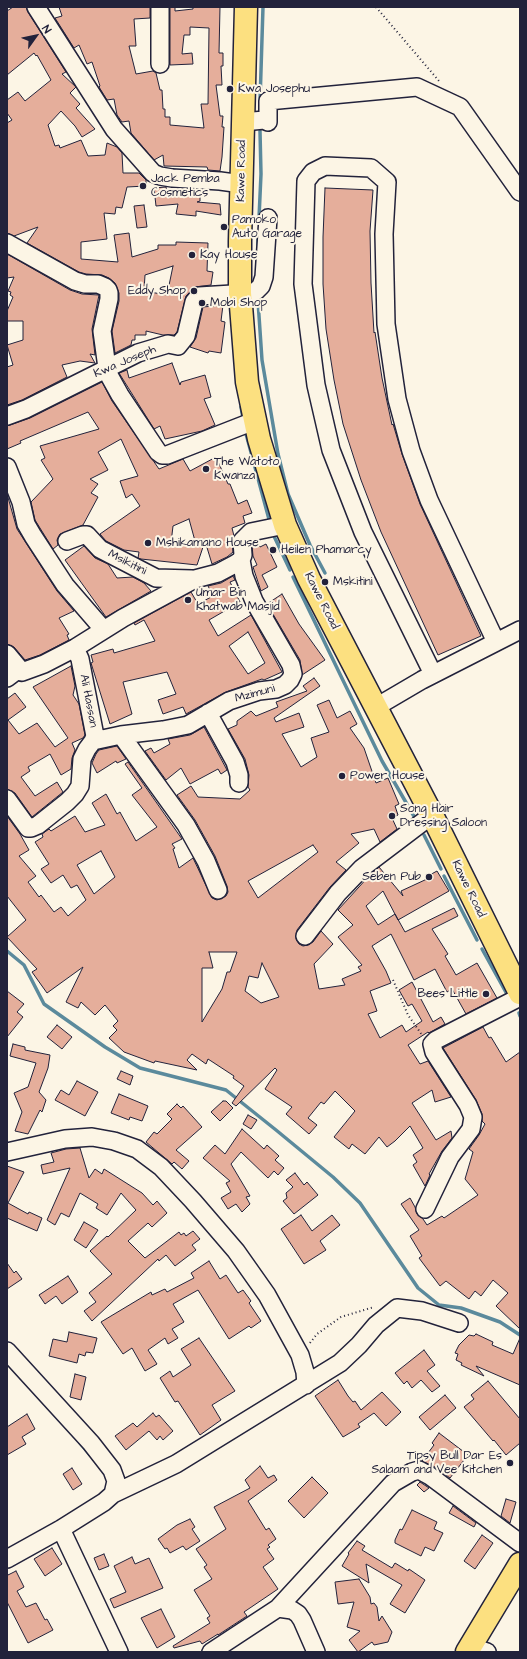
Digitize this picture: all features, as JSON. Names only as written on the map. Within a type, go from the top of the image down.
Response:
[{"type":"main road","name":"Kawe Road","points":[[246,7],[240,293],[247,382],[254,421],[271,484],[285,525],[309,580],[432,815],[520,993]]},
{"type":"main road","points":[[475,1650],[520,1564]]},
{"type":"street","points":[[36,7],[114,129],[153,173],[172,178],[242,184]]},
{"type":"street","points":[[160,7],[160,64]]},
{"type":"street","points":[[243,122],[264,120],[268,122],[268,101],[417,87],[460,107],[520,192]]},
{"type":"street","points":[[433,674],[363,532],[331,450],[316,385],[304,284],[306,181],[313,172],[325,166],[371,168],[387,182],[384,234],[386,324],[397,399],[411,450],[429,500],[496,642]]},
{"type":"street","points":[[240,293],[256,291],[264,277],[268,218]]},
{"type":"street","points":[[7,243],[75,281],[85,284],[98,284],[108,290],[110,293],[102,331],[107,368],[110,377],[120,395],[138,420],[155,448],[162,455],[180,450],[254,421]]},
{"type":"street","name":"Kwa Joseph","points":[[7,416],[26,409],[107,368],[149,349],[168,344],[178,346],[186,336],[194,302],[199,296],[240,293]]},
{"type":"street","points":[[7,467],[21,502],[26,524],[33,536],[65,585],[103,629]]},
{"type":"street","points":[[240,560],[243,555],[242,541],[247,534],[255,530],[285,525]]},
{"type":"street","name":"Msikitini","points":[[66,541],[82,535],[87,535],[100,549],[156,578],[195,580]]},
{"type":"street","name":"Msikitini","points":[[75,648],[103,629],[195,580],[218,573],[240,560]]},
{"type":"street","name":"Mzimuni","points":[[93,741],[121,735],[181,728],[239,697],[259,691],[276,689],[290,680],[293,674],[291,665],[254,601],[244,576],[240,560]]},
{"type":"street","points":[[376,707],[433,674],[520,630]]},
{"type":"street","points":[[7,654],[13,674],[44,664],[75,648]]},
{"type":"street","name":"Ali Hassan","points":[[7,799],[28,828],[34,827],[75,794],[80,786],[84,754],[93,741],[94,730],[80,659],[75,648]]},
{"type":"street","points":[[208,713],[235,762],[239,775],[239,783]]},
{"type":"street","points":[[121,735],[186,825],[206,861],[218,890]]},
{"type":"street","points":[[305,936],[338,893],[362,868],[432,815]]},
{"type":"street","points":[[425,1209],[450,1157],[471,1129],[473,1123],[473,1118],[468,1105],[434,1052],[432,1044],[436,1040],[520,997]]},
{"type":"street","points":[[7,1152],[65,1139],[92,1137],[114,1141],[137,1149],[166,1173],[193,1201],[236,1251],[267,1295],[300,1355],[305,1372],[306,1385]]},
{"type":"street","points":[[7,1559],[62,1529],[114,1494],[176,1464],[306,1385],[340,1363],[359,1345],[376,1325],[397,1308],[416,1310],[459,1323]]},
{"type":"street","points":[[7,1351],[90,1443],[112,1470],[116,1481],[114,1494]]},
{"type":"street","points":[[211,1652],[278,1608],[393,1483],[412,1472],[419,1470],[430,1476],[520,1543]]},
{"type":"street","points":[[62,1529],[119,1652]]},
{"type":"street","points":[[278,1608],[285,1608],[298,1614],[316,1652]]},
{"type":"path","points":[[376,7],[440,83]]},
{"type":"path","points":[[393,980],[408,1015],[420,1033],[432,1044]]},
{"type":"path","points":[[300,1355],[317,1334],[341,1317],[376,1307],[397,1308]]},
{"type":"building","points":[[13,7],[26,7],[66,72],[62,74],[76,87],[70,93],[80,104],[76,108],[95,129],[82,137],[75,126],[61,111],[48,125],[55,146],[59,145],[60,148],[81,140],[88,156],[105,155],[107,143],[117,147],[122,153],[123,173],[139,173],[146,180],[146,186],[127,187],[122,208],[116,207],[115,214],[104,213],[107,239],[81,242],[81,259],[118,262],[114,235],[129,233],[132,257],[158,249],[158,245],[176,245],[176,242],[208,243],[207,271],[213,272],[211,285],[195,287],[186,296],[177,332],[174,335],[163,335],[146,331],[146,335],[135,335],[135,340],[132,340],[131,345],[115,353],[112,331],[119,301],[119,293],[115,283],[102,275],[79,272],[27,243],[38,227],[14,236],[7,233],[7,123],[12,120],[7,113],[7,100],[18,92],[25,101],[51,80],[37,55],[36,56],[34,53],[7,75],[7,11]],"holes":[[[173,266],[167,295],[144,291],[145,275]]]},
{"type":"building","points":[[59,7],[150,7],[150,18],[134,19],[136,46],[129,46],[136,74],[153,71],[156,73],[160,90],[162,90],[165,117],[170,117],[170,125],[204,128],[201,104],[208,104],[209,28],[190,27],[190,35],[184,35],[182,54],[192,53],[193,64],[170,65],[170,7],[175,7],[175,11],[193,9],[193,7],[220,7],[219,53],[223,53],[223,66],[221,66],[222,85],[216,85],[220,116],[223,116],[222,127],[224,127],[220,171],[208,170],[207,167],[164,166],[163,155],[154,160],[131,133],[129,121],[122,122],[117,115],[114,99],[107,100],[99,87],[100,86],[92,62],[87,64],[79,45],[74,48],[55,18],[62,16]]},
{"type":"building","points":[[166,187],[167,194],[200,196],[200,201],[197,202],[220,204],[221,215],[196,211],[196,216],[176,214],[178,204],[156,206],[154,188]]},
{"type":"building","points":[[325,188],[373,190],[370,231],[374,333],[375,332],[382,378],[392,425],[393,424],[420,504],[481,636],[438,655],[381,532],[361,480],[343,424],[326,329],[323,284]]},
{"type":"building","points":[[144,205],[147,227],[137,228],[134,206]]},
{"type":"building","points":[[7,254],[70,290],[82,294],[99,295],[92,329],[95,355],[90,354],[95,363],[80,361],[62,365],[67,377],[22,400],[7,405],[7,367],[13,365],[7,345],[23,340],[23,321],[7,321],[7,311],[13,297],[10,295],[11,292],[8,291],[14,277],[7,278]]},
{"type":"building","points":[[223,305],[221,321],[225,322],[221,353],[209,351],[208,353],[190,347],[196,338],[203,307]]},
{"type":"building","points":[[172,363],[180,385],[181,382],[205,375],[211,397],[204,399],[215,425],[202,431],[165,439],[160,426],[154,429],[119,373],[127,370],[129,378]]},
{"type":"building","points":[[102,382],[112,401],[159,469],[183,459],[190,471],[216,457],[228,484],[230,484],[238,504],[247,500],[252,513],[243,516],[245,523],[232,528],[234,536],[232,541],[233,552],[227,557],[212,564],[205,541],[197,565],[141,559],[138,558],[139,552],[124,550],[106,541],[100,534],[140,506],[132,494],[126,498],[120,481],[138,476],[121,439],[98,452],[108,470],[90,479],[98,484],[91,493],[98,497],[83,525],[60,534],[57,540],[58,545],[53,549],[35,520],[31,502],[53,479],[41,460],[45,458],[40,446],[99,429],[88,412],[20,441],[21,443],[7,449],[7,426],[30,418]],"holes":[[[189,519],[195,541],[171,543],[173,526]]]},
{"type":"building","points":[[7,494],[17,529],[57,591],[74,611],[59,618],[69,634],[67,635],[69,640],[40,655],[25,660],[14,647],[7,644]]},
{"type":"building","points":[[256,541],[260,547],[266,544],[277,567],[262,575],[268,587],[261,591],[253,567],[257,565],[253,556],[252,545]]},
{"type":"building","points":[[84,546],[95,558],[108,564],[117,578],[133,577],[144,583],[151,591],[106,617],[65,560]]},
{"type":"building","points":[[233,576],[235,580],[230,582],[240,602],[209,620],[218,636],[251,615],[282,672],[264,680],[262,679],[226,692],[186,714],[183,707],[163,714],[158,700],[176,694],[167,672],[123,682],[132,714],[110,724],[91,663],[93,662],[91,655],[113,649],[114,653],[155,641],[144,620],[135,625],[134,623],[191,592],[198,604],[213,596],[208,586],[221,583]],"holes":[[[248,632],[265,663],[248,674],[229,646]]]},
{"type":"building","points":[[282,594],[299,624],[325,660],[302,675],[300,660],[267,604]]},
{"type":"building","points":[[71,666],[75,686],[73,695],[79,704],[85,735],[83,738],[72,743],[75,750],[72,758],[71,769],[61,775],[50,754],[28,767],[30,771],[21,777],[35,796],[57,782],[63,792],[32,817],[15,793],[7,789],[7,699],[15,693],[26,707],[8,720],[19,734],[37,723],[55,747],[68,738],[33,687]]},
{"type":"building","points":[[314,678],[320,686],[274,718],[276,722],[299,713],[304,727],[282,734],[301,767],[317,757],[311,738],[329,732],[317,705],[329,700],[337,718],[350,711],[357,724],[350,728],[364,748],[376,783],[388,778],[399,804],[395,806],[398,815],[392,818],[397,829],[380,842],[374,829],[351,834],[359,843],[336,862],[346,870],[330,887],[297,930],[296,939],[299,944],[303,946],[313,942],[321,931],[333,944],[314,964],[319,989],[345,985],[342,979],[361,971],[358,967],[362,965],[338,937],[353,925],[338,910],[379,867],[403,896],[401,891],[427,879],[426,877],[437,871],[449,891],[398,920],[405,932],[454,908],[458,916],[432,929],[448,954],[445,956],[456,975],[477,963],[497,998],[466,1014],[452,989],[447,992],[435,969],[414,980],[391,934],[372,946],[391,983],[370,991],[377,1011],[368,1014],[380,1038],[402,1025],[406,1032],[422,1021],[412,1004],[408,1006],[399,990],[412,982],[433,1022],[441,1017],[445,1024],[429,1033],[428,1032],[408,1045],[420,1064],[428,1061],[451,1097],[435,1102],[432,1090],[412,1103],[436,1140],[451,1131],[452,1138],[442,1151],[429,1174],[430,1175],[425,1186],[413,1165],[417,1162],[413,1155],[423,1148],[410,1126],[387,1147],[379,1137],[365,1154],[352,1144],[349,1149],[334,1137],[355,1111],[335,1091],[324,1104],[321,1102],[308,1118],[317,1125],[309,1134],[286,1114],[292,1107],[265,1089],[277,1070],[275,1068],[236,1106],[232,1103],[244,1086],[233,1078],[234,1076],[208,1059],[206,1064],[192,1054],[187,1060],[197,1070],[155,1061],[154,1063],[124,1052],[109,1038],[117,1030],[113,1026],[118,1021],[105,1005],[95,1015],[81,1002],[78,1008],[66,1002],[83,967],[47,993],[32,972],[37,969],[7,937],[26,920],[7,896],[7,816],[29,850],[19,856],[36,876],[28,882],[39,897],[41,895],[54,912],[61,907],[68,916],[86,900],[77,885],[71,888],[63,875],[51,883],[41,869],[49,864],[35,842],[43,837],[42,834],[49,829],[51,831],[75,816],[85,832],[105,825],[92,803],[106,794],[117,814],[120,812],[136,841],[157,827],[132,795],[142,788],[125,764],[128,762],[182,839],[172,844],[175,848],[173,849],[179,868],[193,858],[212,898],[217,900],[226,896],[228,892],[227,886],[215,856],[195,820],[177,795],[191,786],[198,797],[240,799],[250,790],[248,787],[249,775],[245,759],[228,729],[237,725],[237,721],[251,711],[256,716],[278,707],[276,702],[307,691],[303,686]],"holes":[[[313,845],[318,852],[258,898],[248,881]],[[101,851],[115,877],[94,894],[77,865]],[[383,891],[395,914],[378,925],[366,906]],[[209,952],[237,952],[230,972],[227,972],[222,989],[202,1022],[202,968],[213,968]],[[262,963],[279,997],[261,1003],[245,991],[249,976],[258,978]]]},
{"type":"building","points":[[204,727],[227,770],[221,774],[218,769],[190,784],[181,768],[166,780],[145,751],[151,748],[154,753],[170,744],[168,739],[190,735]]},
{"type":"building","points":[[117,746],[126,759],[117,763],[116,761],[97,773],[92,763],[96,754],[99,750]]},
{"type":"building","points":[[7,991],[24,1004],[17,1012],[23,1017],[7,1037]]},
{"type":"building","points":[[57,1025],[72,1037],[62,1049],[47,1037]]},
{"type":"building","points":[[483,1027],[506,1062],[520,1052],[520,1329],[496,1306],[508,1293],[493,1280],[481,1296],[475,1291],[469,1299],[446,1281],[440,1286],[419,1258],[422,1256],[410,1236],[419,1230],[401,1204],[410,1198],[417,1214],[427,1225],[442,1216],[444,1218],[478,1195],[465,1179],[473,1152],[469,1149],[485,1124],[482,1121],[482,1114],[476,1100],[443,1048]]},
{"type":"building","points":[[13,1044],[25,1047],[25,1050],[50,1055],[48,1068],[39,1092],[46,1100],[42,1112],[40,1110],[28,1134],[15,1131],[22,1112],[14,1093],[28,1087],[36,1063],[10,1056]]},
{"type":"building","points":[[121,1071],[133,1076],[130,1085],[117,1079]]},
{"type":"building","points":[[77,1081],[98,1092],[85,1116],[55,1100],[61,1090],[69,1095]]},
{"type":"building","points":[[119,1094],[148,1106],[142,1121],[130,1117],[129,1120],[111,1113]]},
{"type":"building","points":[[223,1101],[226,1101],[233,1108],[220,1121],[211,1112]]},
{"type":"building","points":[[177,1104],[181,1108],[183,1106],[202,1127],[176,1150],[189,1161],[182,1169],[174,1162],[172,1164],[146,1142],[154,1132],[157,1134],[172,1119],[167,1114]]},
{"type":"building","points":[[248,1115],[257,1120],[251,1129],[243,1124]]},
{"type":"building","points":[[242,1129],[264,1149],[267,1145],[279,1156],[275,1160],[284,1168],[278,1175],[274,1171],[268,1178],[241,1152],[231,1164],[250,1196],[246,1197],[250,1204],[242,1212],[236,1204],[228,1209],[221,1198],[231,1192],[226,1183],[230,1181],[203,1158],[215,1145],[225,1154]]},
{"type":"building","points":[[80,1148],[89,1178],[95,1169],[102,1174],[104,1169],[142,1193],[153,1205],[157,1201],[167,1213],[152,1227],[148,1223],[128,1241],[145,1258],[179,1232],[181,1235],[184,1233],[186,1236],[193,1231],[200,1239],[192,1245],[196,1250],[175,1266],[166,1255],[159,1261],[158,1259],[92,1321],[84,1311],[96,1302],[89,1293],[112,1274],[90,1251],[107,1236],[108,1237],[136,1210],[121,1193],[107,1215],[96,1208],[98,1204],[80,1193],[69,1217],[61,1213],[55,1225],[47,1220],[70,1168],[43,1174],[41,1165],[54,1162],[51,1153],[66,1149]]},
{"type":"building","points":[[7,1166],[24,1172],[8,1203],[28,1214],[29,1212],[42,1218],[37,1231],[7,1218]]},
{"type":"building","points":[[295,1173],[304,1185],[307,1182],[318,1195],[294,1214],[283,1201],[287,1198],[286,1193],[293,1187],[286,1180]]},
{"type":"building","points":[[301,1215],[312,1231],[332,1215],[340,1225],[320,1241],[326,1250],[304,1264],[281,1229]]},
{"type":"building","points":[[84,1222],[98,1230],[86,1248],[74,1240]]},
{"type":"building","points":[[209,1261],[220,1279],[226,1275],[238,1293],[243,1290],[251,1301],[249,1303],[261,1321],[251,1328],[249,1326],[229,1339],[198,1290],[173,1304],[184,1322],[172,1329],[178,1338],[168,1344],[165,1338],[148,1350],[157,1364],[145,1371],[132,1348],[123,1354],[101,1322],[151,1292],[152,1295],[165,1289],[167,1292],[194,1278],[191,1273]]},
{"type":"building","points":[[7,1263],[14,1273],[16,1271],[22,1279],[7,1289]]},
{"type":"building","points":[[68,1276],[78,1292],[62,1304],[56,1296],[45,1304],[39,1295]]},
{"type":"building","points":[[69,1332],[97,1338],[93,1353],[86,1352],[85,1356],[79,1354],[77,1363],[49,1356],[53,1339],[67,1342]]},
{"type":"building","points":[[476,1334],[493,1342],[492,1345],[513,1354],[520,1338],[520,1385],[476,1366],[484,1376],[461,1365],[462,1363],[456,1360],[458,1354],[455,1353],[459,1345],[469,1335],[474,1336]]},
{"type":"building","points":[[199,1338],[235,1391],[212,1405],[221,1420],[200,1435],[178,1401],[175,1402],[160,1378],[170,1371],[173,1377],[191,1365],[181,1349]]},
{"type":"building","points":[[424,1350],[435,1365],[427,1371],[440,1386],[432,1392],[421,1380],[412,1388],[407,1381],[404,1384],[395,1373]]},
{"type":"building","points":[[75,1374],[86,1377],[81,1400],[70,1397]]},
{"type":"building","points":[[338,1380],[348,1396],[353,1402],[355,1401],[361,1410],[382,1392],[401,1412],[386,1426],[374,1413],[358,1424],[360,1427],[343,1437],[315,1396]]},
{"type":"building","points":[[488,1381],[520,1419],[520,1443],[506,1455],[464,1407],[474,1399],[471,1395]]},
{"type":"building","points":[[445,1395],[456,1408],[430,1430],[419,1417]]},
{"type":"building","points":[[153,1413],[156,1417],[159,1415],[173,1431],[163,1440],[160,1436],[157,1440],[149,1431],[126,1450],[115,1436],[133,1423],[137,1427]]},
{"type":"building","points":[[27,1414],[35,1429],[22,1437],[26,1444],[7,1455],[7,1427]]},
{"type":"building","points":[[439,1433],[468,1455],[450,1478],[435,1467],[422,1461],[434,1445],[432,1443]]},
{"type":"building","points":[[260,1466],[268,1478],[274,1475],[277,1480],[248,1501],[266,1530],[269,1528],[276,1539],[268,1545],[270,1547],[267,1549],[274,1559],[263,1567],[278,1589],[244,1612],[247,1616],[218,1635],[202,1644],[200,1641],[174,1648],[173,1646],[210,1623],[207,1618],[210,1616],[194,1590],[212,1579],[204,1567],[207,1565],[196,1549],[226,1529],[214,1507],[250,1488],[245,1480]]},
{"type":"building","points":[[72,1468],[82,1484],[73,1490],[63,1474]]},
{"type":"building","points":[[312,1477],[328,1493],[304,1518],[288,1501]]},
{"type":"building","points":[[420,1482],[429,1488],[424,1492],[417,1485]]},
{"type":"building","points":[[506,1499],[516,1502],[510,1523],[501,1516]]},
{"type":"building","points":[[453,1506],[476,1523],[474,1527],[449,1513]]},
{"type":"building","points":[[412,1510],[437,1522],[434,1529],[443,1533],[434,1551],[425,1547],[421,1556],[395,1543],[400,1529],[402,1530]]},
{"type":"building","points":[[190,1519],[195,1527],[192,1529],[200,1541],[186,1550],[183,1546],[170,1553],[158,1539],[177,1525]]},
{"type":"building","points":[[482,1535],[493,1543],[475,1569],[464,1561]]},
{"type":"building","points":[[357,1541],[365,1546],[362,1550],[392,1568],[395,1563],[408,1571],[409,1569],[425,1580],[405,1613],[390,1604],[402,1585],[366,1564],[369,1583],[342,1566],[349,1554],[348,1553]]},
{"type":"building","points":[[52,1548],[62,1564],[45,1576],[34,1559]]},
{"type":"building","points":[[104,1554],[109,1566],[99,1570],[94,1558]]},
{"type":"building","points":[[132,1557],[135,1564],[149,1558],[163,1588],[114,1608],[110,1599],[126,1592],[114,1566]]},
{"type":"building","points":[[16,1571],[24,1587],[17,1591],[26,1607],[36,1603],[45,1620],[47,1619],[53,1630],[28,1643],[7,1602],[7,1573],[8,1575]]},
{"type":"building","points":[[359,1579],[370,1597],[371,1604],[374,1603],[377,1607],[379,1621],[382,1616],[392,1632],[388,1642],[374,1645],[372,1642],[358,1652],[349,1640],[360,1631],[347,1627],[354,1602],[338,1604],[335,1582]]},
{"type":"building","points":[[161,1609],[175,1637],[157,1648],[141,1618]]},
{"type":"waterway","points":[[260,102],[263,7]]},
{"type":"waterway","points":[[259,218],[261,174],[260,131]]},
{"type":"waterway","points":[[258,234],[258,245]]},
{"type":"waterway","points":[[258,301],[262,360],[278,454],[288,494],[310,545],[325,573]]},
{"type":"waterway","points":[[241,407],[243,418]]},
{"type":"waterway","points":[[245,430],[270,523]]},
{"type":"waterway","points":[[273,534],[290,570]]},
{"type":"waterway","points":[[293,577],[382,761],[415,818]]},
{"type":"waterway","points":[[424,835],[441,869]]},
{"type":"waterway","points":[[444,876],[477,940]]},
{"type":"waterway","points":[[482,949],[508,996]]},
{"type":"waterway","points":[[7,951],[24,965],[44,1004],[105,1047],[140,1068],[226,1090],[276,1130],[333,1177],[360,1203],[418,1288],[439,1305],[461,1308],[500,1322],[520,1335]]},
{"type":"waterway","points":[[80,1443],[90,1455]]},
{"type":"place","name":"Kwa Josephu","points":[[230,89]]},
{"type":"place","name":"Jack Pemba Cosmetics","points":[[143,186]]},
{"type":"place","name":"Pamoko Auto Garage","points":[[224,227]]},
{"type":"place","name":"Kay House","points":[[192,255]]},
{"type":"place","name":"Eddy Shop","points":[[194,291]]},
{"type":"place","name":"Mobi Shop","points":[[202,303]]},
{"type":"place","name":"The Watoto Kwanza","points":[[206,469]]},
{"type":"place","name":"Mshikamano House","points":[[148,543]]},
{"type":"place","name":"Heilen Phamarcy","points":[[273,550]]},
{"type":"place","name":"Mskitini","points":[[325,582]]},
{"type":"place","name":"Umar Bin Khatwab Masjid","points":[[188,600]]},
{"type":"place","name":"Power House","points":[[342,776]]},
{"type":"place","name":"Song Hair Dressing Saloon","points":[[392,816]]},
{"type":"place","name":"Seben Pub","points":[[429,877]]},
{"type":"place","name":"Bees Little","points":[[486,994]]},
{"type":"place","name":"Tipsy Bull Dar Es Salaam and Vee Kitchen","points":[[510,1463]]}]
